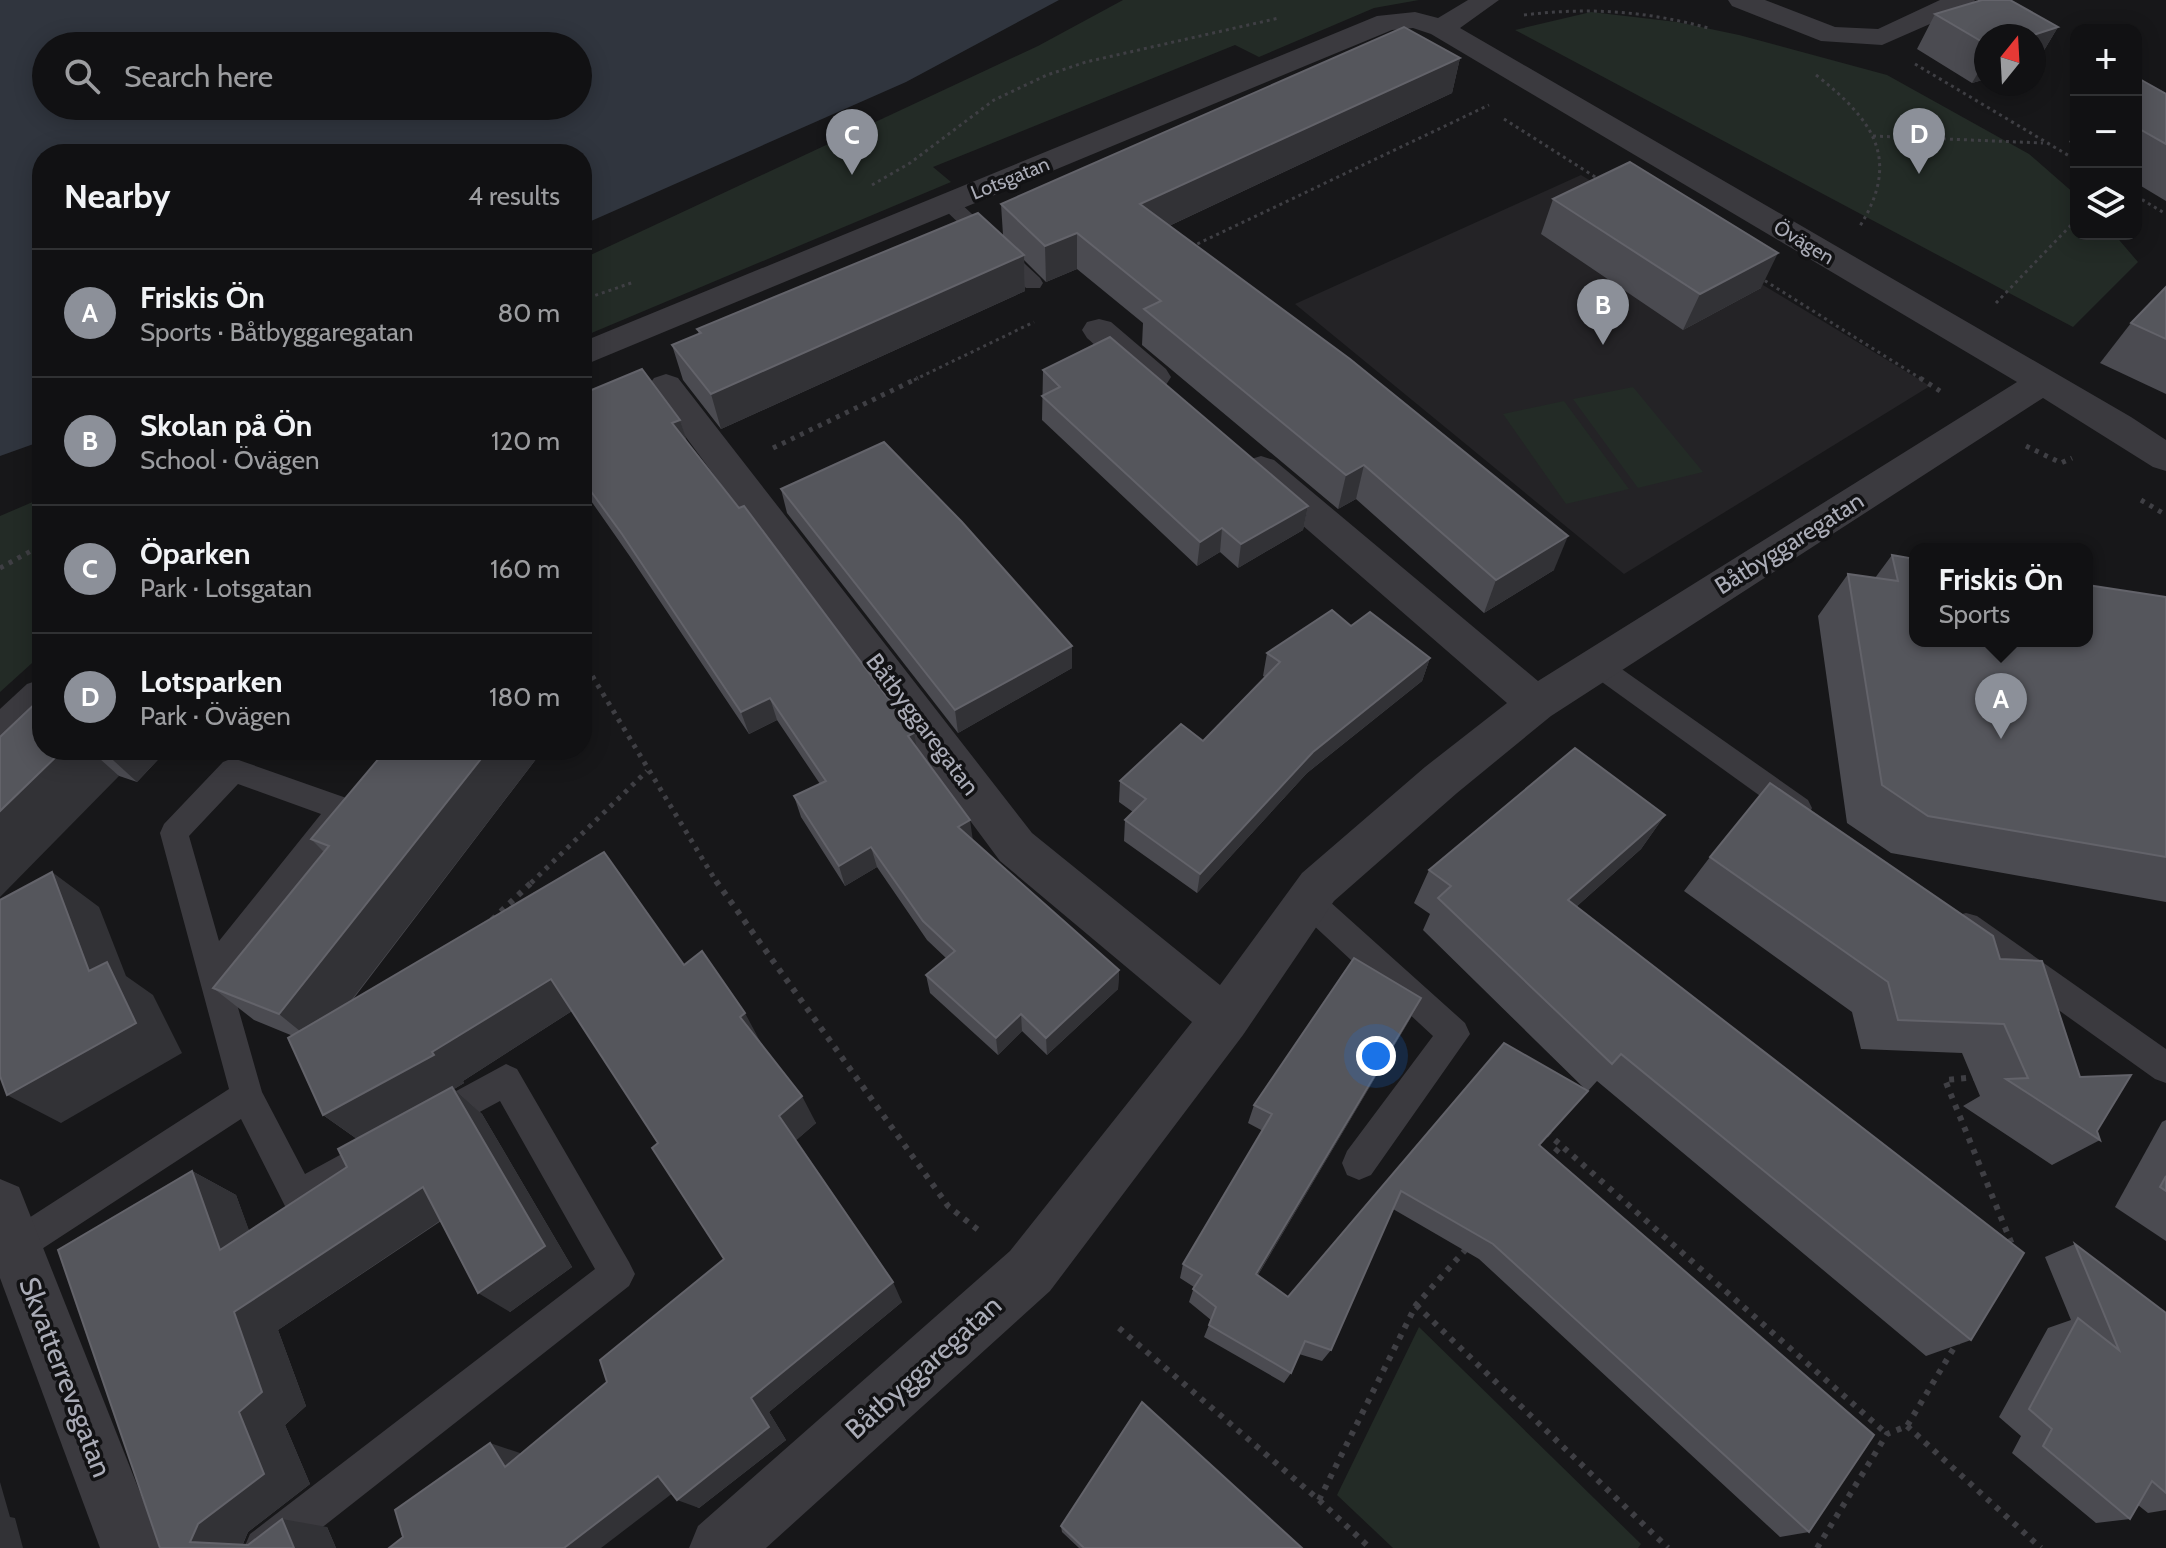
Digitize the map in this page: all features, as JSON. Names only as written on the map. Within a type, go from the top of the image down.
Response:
[{"type":"street","points":[[1441,28],[1486,0]]},
{"type":"street","points":[[1741,0],[1831,35],[1869,37],[1882,37],[1959,0]]},
{"type":"street","name":"Lotsgatan","points":[[592,351],[1387,22],[1415,20],[1441,28]]},
{"type":"street","name":"Övägen","points":[[1441,28],[2166,458]]},
{"type":"street","points":[[1099,330],[1184,403]]},
{"type":"street","name":"Båtbyggaregatan","points":[[720,1548],[1030,1271],[1225,1019],[1318,887],[1441,780],[1536,704],[2042,382]]},
{"type":"street","name":"Båtbyggaregatan","points":[[666,386],[1016,847],[1225,1019]]},
{"type":"street","points":[[1233,445],[1536,704]]},
{"type":"street","points":[[0,735],[32,705]]},
{"type":"street","name":"Skvatterrevsgatan","points":[[8,1226],[131,1548]]},
{"type":"lane","points":[[949,203],[1033,283]]},
{"type":"lane","points":[[1597,665],[1827,828]]},
{"type":"lane","points":[[212,974],[342,809],[233,770],[174,833],[212,974],[247,1096],[298,1196],[506,1080],[617,1274],[264,1548]]},
{"type":"lane","points":[[1308,901],[1454,1034],[1359,1163]]},
{"type":"lane","points":[[1944,911],[2166,1068]]},
{"type":"lane","points":[[8,1226],[247,1096]]},
{"type":"path","points":[[1519,15],[1588,9],[1634,12],[1719,32]]},
{"type":"path","points":[[860,192],[910,163],[994,100],[1047,75],[1086,62],[1290,15]]},
{"type":"path","points":[[1869,37],[2070,156]]},
{"type":"path","points":[[1808,70],[1850,105],[1873,136],[1883,164],[1882,191],[1856,232]]},
{"type":"path","points":[[1191,247],[1535,83]]},
{"type":"path","points":[[1472,99],[1602,181]]},
{"type":"path","points":[[1873,136],[2048,143]]},
{"type":"path","points":[[2142,200],[2166,214]]},
{"type":"path","points":[[1992,307],[2070,226]]},
{"type":"path","points":[[1752,273],[2046,458],[2061,463],[2072,458]]},
{"type":"path","points":[[592,296],[636,281]]},
{"type":"path","points":[[729,469],[1037,321]]},
{"type":"path","points":[[0,568],[32,550]]},
{"type":"path","points":[[592,676],[732,906],[948,1206],[1030,1271]]},
{"type":"path","points":[[488,923],[647,771]]},
{"type":"path","points":[[1993,1076],[1945,1080],[2013,1248],[2005,1262]]},
{"type":"path","points":[[1538,1124],[1560,1147],[1887,1434]]},
{"type":"path","points":[[1539,1169],[1560,1147]]},
{"type":"path","points":[[1319,1500],[1416,1305],[1477,1237]]},
{"type":"path","points":[[1416,1305],[1668,1548]]},
{"type":"path","points":[[1119,1328],[1319,1500],[1370,1548]]},
{"type":"path","points":[[1817,1548],[1887,1434],[1907,1426],[1964,1330]]},
{"type":"path","points":[[1907,1426],[2041,1548]]},
{"type":"shaded area","points":[[0,0],[1059,0],[906,82],[592,221],[592,144],[32,144],[32,445],[0,456]]},
{"type":"shaded area","points":[[1123,0],[1419,0],[1374,8],[1259,57],[1235,45],[933,167],[951,182],[592,333],[592,254],[1038,46]]},
{"type":"shaded area","points":[[1591,12],[1677,22],[1739,35],[1887,75],[2029,154],[2070,190],[2070,240],[2119,240],[2138,262],[2073,327],[1515,30]]},
{"type":"shaded area","points":[[1581,175],[1930,386],[1624,574],[1295,304]]},
{"type":"shaded area","points":[[1633,387],[1703,472],[1638,488],[1573,399]]},
{"type":"shaded area","points":[[1564,401],[1629,489],[1566,504],[1503,414]]},
{"type":"shaded area","points":[[32,502],[32,663],[0,692],[0,516]]},
{"type":"shaded area","points":[[1419,1327],[1641,1544],[1638,1548],[1393,1548],[1337,1495]]},
{"type":"building","points":[[1982,0],[2010,0],[2058,27],[2046,31],[2046,24],[1974,24],[1974,37],[1935,14]]},
{"type":"building","points":[[1404,27],[1460,58],[1140,204],[1350,359],[1568,536],[1496,580],[1364,465],[1346,475],[1144,309],[1161,301],[1077,233],[1045,246],[1001,204]]},
{"type":"building","points":[[2142,80],[2166,94],[2166,144],[2142,130]]},
{"type":"building","points":[[1630,162],[1778,253],[1700,294],[1553,199]]},
{"type":"building","points":[[978,213],[1024,255],[711,394],[672,345],[701,333],[697,329]]},
{"type":"building","points":[[2166,287],[2166,339],[2131,323]]},
{"type":"building","points":[[1110,337],[1308,506],[1241,544],[1222,528],[1200,542],[1042,396],[1060,387],[1043,370]]},
{"type":"building","points":[[642,369],[680,420],[672,423],[739,508],[744,506],[914,733],[908,736],[970,820],[958,827],[1119,970],[1046,1038],[1021,1014],[996,1038],[926,975],[955,951],[923,921],[871,847],[839,866],[794,796],[826,781],[770,698],[741,712],[592,493],[592,390]]},
{"type":"building","points":[[884,442],[962,522],[1072,646],[955,710],[781,489]]},
{"type":"building","points":[[1892,555],[1909,558],[1909,647],[2093,647],[2093,586],[2166,597],[2166,857],[1928,816],[1882,785],[1848,574],[1898,581]]},
{"type":"building","points":[[1332,610],[1351,626],[1370,612],[1430,658],[1313,752],[1200,874],[1125,820],[1146,799],[1120,781],[1181,724],[1203,741],[1280,662],[1267,653]]},
{"type":"building","points":[[32,707],[32,760],[53,760],[0,811],[0,737]]},
{"type":"building","points":[[1575,748],[1665,815],[1568,900],[2024,1253],[1971,1340],[1621,1054],[1612,1064],[1438,898],[1451,886],[1429,870]]},
{"type":"building","points":[[378,760],[480,760],[279,1014],[213,988],[329,846],[311,839]]},
{"type":"building","points":[[1770,783],[1993,936],[2000,959],[2042,961],[2080,1077],[2131,1075],[2097,1131],[2100,1140],[2006,1079],[2028,1078],[2004,1024],[1898,1020],[1888,982],[1710,857]]},
{"type":"building","points":[[604,852],[684,965],[702,951],[745,1013],[740,1017],[802,1096],[779,1116],[893,1282],[751,1398],[769,1427],[677,1500],[658,1476],[564,1548],[389,1548],[403,1537],[395,1510],[490,1443],[505,1467],[607,1382],[600,1360],[724,1259],[652,1148],[658,1143],[551,979],[432,1052],[434,1055],[323,1115],[288,1038]]},
{"type":"building","points":[[52,872],[89,971],[107,962],[136,1023],[7,1095],[0,1076],[0,900]]},
{"type":"building","points":[[1354,958],[1421,998],[1256,1274],[1288,1297],[1504,1043],[1588,1091],[1539,1145],[1874,1435],[1809,1532],[1493,1244],[1401,1191],[1331,1350],[1305,1341],[1291,1373],[1209,1325],[1216,1307],[1193,1289],[1202,1275],[1183,1264],[1272,1114],[1254,1105]]},
{"type":"building","points":[[452,1087],[545,1246],[478,1293],[423,1187],[234,1312],[262,1392],[239,1412],[264,1474],[198,1524],[190,1542],[248,1545],[282,1519],[294,1548],[160,1548],[58,1250],[192,1171],[220,1250],[347,1167],[338,1149]]},
{"type":"building","points":[[2166,1176],[2166,1191],[2160,1187]]},
{"type":"building","points":[[2075,1244],[2166,1313],[2166,1493],[2152,1481],[2130,1519],[2043,1446],[2052,1429],[2029,1409],[2078,1318],[2119,1350]]},
{"type":"building","points":[[1142,1402],[1302,1548],[1084,1548],[1061,1526]]},
{"type":"place","name":"Lotsparken","points":[[1919,174]]},
{"type":"place","name":"Öparken","points":[[852,175]]},
{"type":"place","name":"Skolan på Ön","points":[[1603,345]]},
{"type":"place","name":"Friskis Ön","points":[[2001,739]]}]
